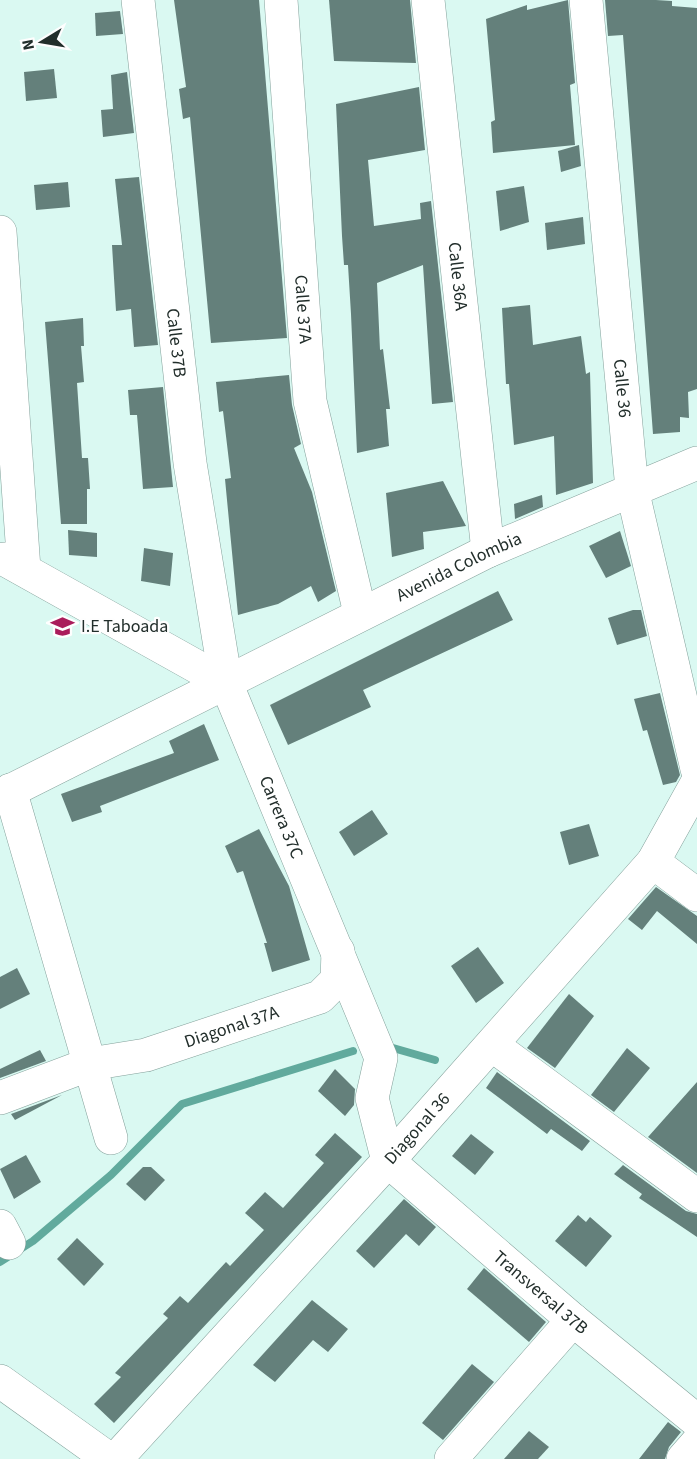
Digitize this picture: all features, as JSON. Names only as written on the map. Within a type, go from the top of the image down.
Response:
[{"type":"street","name":"Calle 37B","points":[[138,0],[190,462],[226,683]]},
{"type":"street","name":"Calle 37A","points":[[280,0],[310,401],[360,614]]},
{"type":"street","name":"Calle 36A","points":[[428,0],[488,551]]},
{"type":"street","name":"Calle 36","points":[[586,0],[632,489],[697,769]]},
{"type":"street","points":[[0,232],[12,563],[226,683]]},
{"type":"street","name":"Avenida Colombia","points":[[5,793],[488,551],[697,463]]},
{"type":"street","name":"Carrera 37C","points":[[226,683],[381,1058],[372,1098],[388,1161]]},
{"type":"street","name":"Diagonal 36","points":[[116,1459],[388,1161],[653,862],[697,783]]},
{"type":"street","points":[[5,793],[111,1138]]},
{"type":"street","points":[[653,862],[697,895]]},
{"type":"street","name":"Diagonal 37A","points":[[0,1098],[90,1064],[146,1055],[320,997],[337,980],[338,951]]},
{"type":"street","points":[[492,1045],[697,1196]]},
{"type":"street","name":"Transversal 37B","points":[[388,1161],[573,1320],[697,1421]]},
{"type":"street","points":[[451,1459],[573,1320]]},
{"type":"street","points":[[0,1381],[110,1459]]},
{"type":"street","points":[[684,1459],[697,1443]]},
{"type":"building","points":[[174,0],[259,0],[287,338],[211,343],[190,117],[183,119],[179,89],[186,87]]},
{"type":"building","points":[[329,0],[410,0],[416,63],[334,61]]},
{"type":"building","points":[[568,0],[575,83],[570,85],[575,145],[493,153],[491,122],[495,120],[486,19],[527,5],[527,10]]},
{"type":"building","points":[[605,0],[672,1],[672,6],[697,8],[697,389],[688,392],[689,418],[680,417],[680,432],[653,434],[623,35],[608,36]]},
{"type":"building","points":[[120,11],[123,34],[96,36],[95,13]]},
{"type":"building","points":[[54,69],[57,98],[26,101],[24,72]]},
{"type":"building","points":[[127,72],[134,133],[103,137],[101,110],[113,109],[111,75]]},
{"type":"building","points":[[419,87],[425,150],[368,160],[374,226],[421,219],[420,203],[431,201],[453,402],[432,404],[423,265],[377,283],[380,350],[383,349],[390,409],[386,409],[389,446],[357,453],[351,314],[348,265],[344,265],[336,104]]},
{"type":"building","points":[[579,145],[581,166],[561,172],[558,151]]},
{"type":"building","points":[[139,177],[158,345],[134,347],[131,309],[116,311],[112,245],[122,245],[115,179]]},
{"type":"building","points":[[68,182],[70,207],[36,210],[34,185]]},
{"type":"building","points":[[524,186],[529,222],[500,231],[496,191]]},
{"type":"building","points":[[583,217],[585,244],[547,250],[545,223]]},
{"type":"building","points":[[530,305],[533,345],[581,336],[586,374],[590,372],[593,483],[556,495],[554,436],[514,445],[509,384],[506,384],[502,308]]},
{"type":"building","points":[[83,318],[84,346],[81,346],[84,382],[77,383],[82,458],[88,458],[90,489],[87,489],[87,524],[61,524],[45,322]]},
{"type":"building","points":[[289,375],[292,405],[301,444],[294,448],[312,492],[336,591],[318,602],[311,586],[278,604],[238,615],[225,479],[231,478],[223,411],[219,412],[216,382]]},
{"type":"building","points":[[163,387],[173,487],[143,489],[137,415],[130,415],[128,390]]},
{"type":"building","points":[[443,481],[466,526],[423,532],[424,549],[392,557],[386,493]]},
{"type":"building","points":[[542,495],[543,507],[515,519],[514,504]]},
{"type":"building","points":[[68,530],[97,533],[97,557],[69,555]]},
{"type":"building","points":[[620,531],[631,566],[606,578],[589,546]]},
{"type":"building","points":[[144,548],[173,553],[170,586],[141,581]]},
{"type":"building","points":[[498,591],[513,620],[363,690],[371,707],[288,745],[270,705]]},
{"type":"building","points":[[633,610],[641,610],[647,636],[617,645],[608,618]]},
{"type":"building","points":[[660,693],[680,775],[676,782],[663,785],[647,730],[643,731],[634,699]]},
{"type":"building","points":[[204,724],[219,760],[100,806],[102,812],[72,822],[61,794],[174,753],[169,741]]},
{"type":"building","points":[[372,810],[388,834],[354,856],[339,832]]},
{"type":"building","points":[[589,824],[599,856],[569,865],[560,832]]},
{"type":"building","points":[[259,829],[289,886],[310,960],[272,972],[264,943],[267,943],[243,871],[237,873],[225,846]]},
{"type":"building","points":[[656,887],[697,916],[697,944],[657,911],[642,930],[628,919]]},
{"type":"building","points":[[478,947],[504,983],[476,1003],[451,966]]},
{"type":"building","points":[[17,968],[30,994],[0,1009],[0,977]]},
{"type":"building","points":[[569,994],[594,1016],[555,1068],[527,1048]]},
{"type":"building","points":[[627,1048],[650,1068],[614,1112],[591,1095]]},
{"type":"building","points":[[40,1050],[46,1061],[0,1078],[0,1069]]},
{"type":"building","points":[[335,1069],[355,1089],[354,1105],[345,1116],[318,1091]]},
{"type":"building","points":[[497,1072],[590,1141],[582,1151],[551,1129],[547,1134],[486,1088]]},
{"type":"building","points":[[697,1082],[697,1173],[648,1137]]},
{"type":"building","points":[[62,1095],[15,1120],[11,1114]]},
{"type":"building","points":[[335,1133],[362,1157],[114,1423],[94,1404],[121,1377],[115,1373],[168,1318],[163,1314],[180,1296],[188,1303],[226,1262],[230,1266],[264,1230],[245,1213],[265,1192],[283,1208],[324,1163],[315,1155]]},
{"type":"building","points":[[471,1134],[494,1152],[475,1175],[452,1156]]},
{"type":"building","points":[[26,1155],[41,1182],[14,1199],[0,1169]]},
{"type":"building","points":[[623,1165],[686,1211],[697,1214],[697,1237],[639,1198],[642,1194],[614,1174]]},
{"type":"building","points":[[143,1167],[151,1167],[165,1180],[145,1201],[126,1184]]},
{"type":"building","points":[[404,1199],[436,1227],[419,1246],[406,1234],[374,1268],[356,1251]]},
{"type":"building","points":[[578,1215],[586,1222],[590,1217],[612,1236],[586,1267],[555,1241]]},
{"type":"building","points":[[77,1238],[104,1264],[84,1286],[57,1259]]},
{"type":"building","points":[[484,1268],[546,1322],[529,1342],[467,1289]]},
{"type":"building","points":[[312,1300],[348,1329],[328,1352],[313,1340],[275,1382],[253,1365]]},
{"type":"building","points":[[472,1364],[494,1382],[443,1440],[422,1423]]},
{"type":"building","points":[[668,1422],[681,1432],[669,1447],[665,1459],[639,1459]]},
{"type":"building","points":[[529,1431],[549,1447],[538,1459],[504,1459]]},
{"type":"waterway","points":[[386,1046],[435,1060]]},
{"type":"waterway","points":[[0,1262],[33,1241],[111,1175],[182,1104],[353,1051]]},
{"type":"place","name":"I.E Taboada","points":[[63,626]]}]
